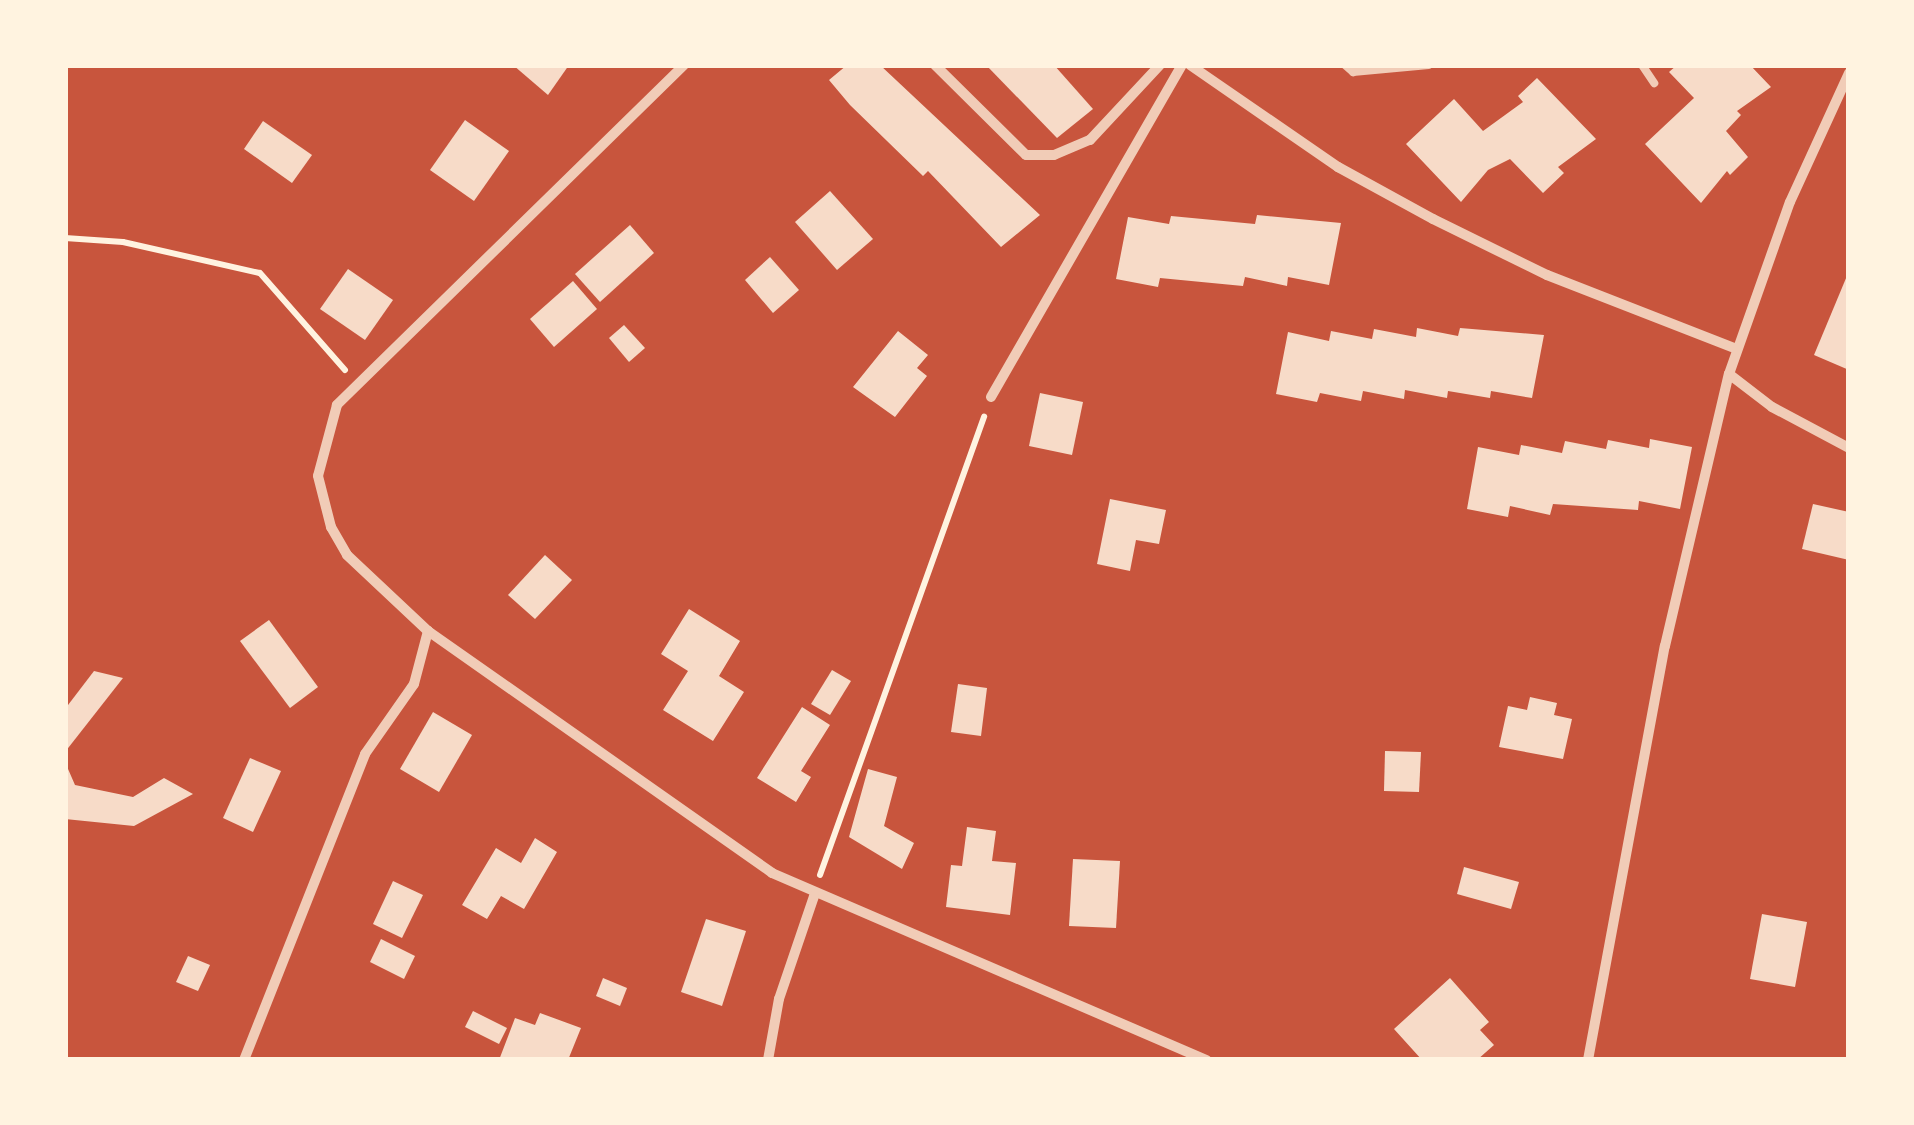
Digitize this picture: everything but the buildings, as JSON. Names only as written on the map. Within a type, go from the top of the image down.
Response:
[{"type":"street","points":[[684,65],[355,382],[326,427],[318,476],[323,502],[347,555],[428,631],[814,896],[1206,1060]]},
{"type":"street","points":[[935,65],[1026,156],[1054,155],[1090,140],[1160,65]]},
{"type":"street","points":[[990,398],[1182,65]]},
{"type":"street","points":[[1190,65],[1338,167],[1433,219],[1547,275],[1736,349]]},
{"type":"street","points":[[1588,1060],[1661,664],[1729,374],[1790,202],[1849,73]]},
{"type":"street","points":[[1729,374],[1772,408],[1849,448]]},
{"type":"street","points":[[244,1060],[365,754],[414,684],[428,631]]},
{"type":"street","points":[[768,1060],[778,999],[814,896]]},
{"type":"lane","points":[[1345,65],[1353,72],[1429,65]]},
{"type":"lane","points":[[1642,65],[1654,84]]},
{"type":"path","points":[[65,238],[123,242],[260,273],[355,382]]},
{"type":"path","points":[[814,896],[990,398]]}]
